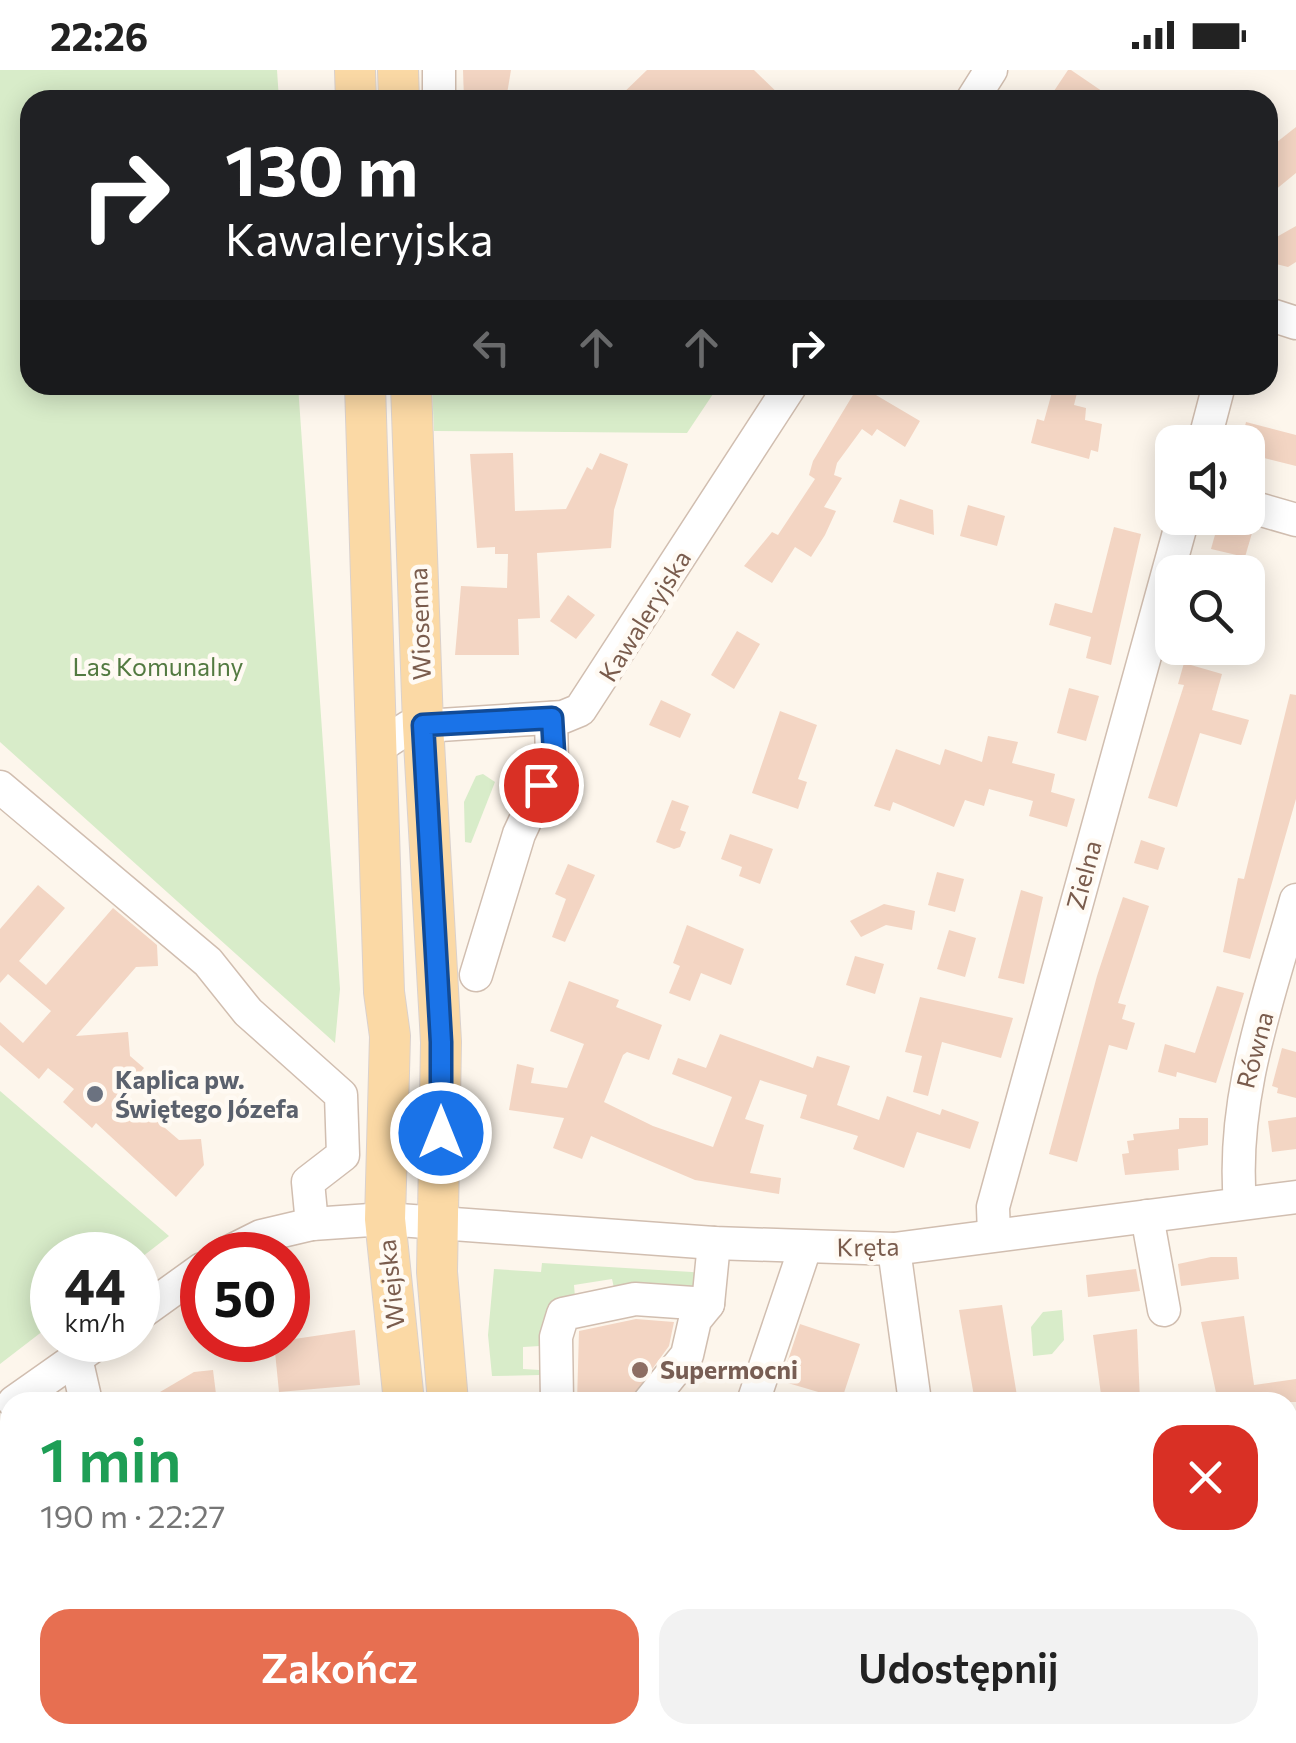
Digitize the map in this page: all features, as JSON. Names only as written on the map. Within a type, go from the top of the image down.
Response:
[{"type":"main road","name":"Wiosenna","points":[[365,395],[380,746],[384,977],[390,1036],[385,1219]]},
{"type":"main road","name":"Wiosenna","points":[[411,395],[423,725],[441,1042],[437,1222]]},
{"type":"main road","name":"Wiejska","points":[[385,1219],[403,1392]]},
{"type":"main road","name":"Wiejska","points":[[437,1222],[447,1392]]},
{"type":"main road","points":[[398,1355],[442,1352]]},
{"type":"street","name":"Kawaleryjska","points":[[423,725],[552,718],[573,714],[588,703],[786,395]]},
{"type":"street","points":[[1208,425],[1216,395]]},
{"type":"street","points":[[1265,511],[1296,520]]},
{"type":"street","name":"Zielna","points":[[994,1235],[993,1206],[1178,535]]},
{"type":"street","points":[[476,974],[518,834],[552,763],[552,718]]},
{"type":"street","points":[[380,746],[408,727],[423,725]]},
{"type":"street","points":[[0,787],[208,962],[248,1012],[341,1095],[343,1155],[308,1182],[312,1224]]},
{"type":"street","name":"Równa","points":[[1240,1204],[1236,1156],[1243,1095],[1296,900]]},
{"type":"street","name":"Kręta","points":[[437,1222],[714,1243],[894,1249],[1296,1197]]},
{"type":"street","points":[[1148,1216],[1164,1310]]},
{"type":"street","points":[[278,1232],[312,1224],[385,1219]]},
{"type":"street","name":"Wiejska","points":[[385,1219],[437,1222]]},
{"type":"street","points":[[656,1392],[687,1355],[695,1320],[708,1304],[714,1243]]},
{"type":"street","points":[[757,1392],[805,1248]]},
{"type":"street","points":[[894,1249],[914,1392]]},
{"type":"street","points":[[557,1392],[556,1337],[563,1314],[635,1299],[708,1304]]},
{"type":"street","points":[[29,1392],[71,1362]]},
{"type":"street","points":[[87,1392],[88,1362]]},
{"type":"green space","name":"Las Komunalny","points":[[0,70],[277,70],[278,90],[20,90],[20,395],[299,395],[340,989],[335,1043],[0,742]]},
{"type":"green space","points":[[432,395],[712,395],[687,433],[434,431]]},
{"type":"green space","points":[[483,774],[495,782],[471,843],[465,842],[464,802],[476,776]]},
{"type":"green space","points":[[0,1091],[169,1236],[160,1243],[160,1232],[30,1232],[30,1341],[0,1364]]},
{"type":"green space","points":[[542,1263],[692,1272],[702,1274],[701,1288],[614,1288],[612,1279],[574,1285],[575,1297],[540,1346],[523,1347],[523,1369],[540,1370],[540,1375],[492,1376],[488,1335],[494,1269],[541,1272]]},
{"type":"green space","points":[[1062,1310],[1064,1340],[1052,1354],[1033,1356],[1031,1327],[1043,1312]]},
{"type":"building","points":[[463,70],[511,70],[508,90],[464,90]]},
{"type":"building","points":[[647,70],[754,70],[775,90],[626,90]]},
{"type":"building","points":[[1071,70],[1100,90],[1055,90]]},
{"type":"building","points":[[1296,127],[1296,173],[1278,188],[1278,141]]},
{"type":"building","points":[[1296,226],[1296,262],[1288,267],[1278,264],[1278,236]]},
{"type":"building","points":[[853,395],[876,395],[920,421],[905,447],[877,429],[872,436],[862,429],[837,463],[834,475],[842,478],[824,507],[836,511],[825,535],[811,557],[795,547],[772,583],[744,566],[772,532],[778,535],[815,479],[809,475],[813,461]]},
{"type":"building","points":[[1051,395],[1076,395],[1074,405],[1086,408],[1085,420],[1102,424],[1098,452],[1091,450],[1089,459],[1031,443],[1037,419],[1044,421]]},
{"type":"building","points":[[1265,427],[1296,435],[1296,466],[1265,458]]},
{"type":"building","points":[[513,453],[515,511],[566,509],[587,467],[592,470],[600,453],[628,464],[614,510],[611,548],[537,553],[540,618],[518,619],[519,655],[455,655],[461,586],[507,588],[508,554],[495,554],[495,547],[477,548],[470,454]]},
{"type":"building","points":[[900,499],[933,510],[934,535],[893,522]]},
{"type":"building","points":[[968,505],[1005,516],[997,546],[960,536]]},
{"type":"building","points":[[1114,527],[1141,534],[1111,665],[1086,658],[1091,637],[1049,625],[1055,603],[1092,613]]},
{"type":"building","points":[[1215,535],[1251,535],[1246,555],[1211,549]]},
{"type":"building","points":[[568,595],[595,615],[576,639],[550,621]]},
{"type":"building","points":[[737,631],[760,644],[734,689],[711,675]]},
{"type":"building","points":[[1183,665],[1222,674],[1212,710],[1249,720],[1241,745],[1200,733],[1177,807],[1148,798],[1184,685],[1178,684]]},
{"type":"building","points":[[1069,688],[1099,696],[1086,741],[1057,733]]},
{"type":"building","points":[[1290,694],[1296,695],[1296,799],[1250,959],[1223,952],[1238,878],[1244,879]]},
{"type":"building","points":[[661,700],[691,714],[680,738],[649,725]]},
{"type":"building","points":[[780,711],[817,725],[798,779],[807,782],[798,809],[752,793]]},
{"type":"building","points":[[988,736],[1018,742],[1012,763],[1055,774],[1051,792],[1075,799],[1067,827],[1029,816],[1033,801],[989,789],[984,806],[965,800],[954,827],[893,802],[890,811],[874,806],[896,749],[940,765],[945,749],[982,762]]},
{"type":"building","points":[[672,800],[689,806],[680,830],[686,832],[680,847],[674,849],[656,842]]},
{"type":"building","points":[[730,834],[773,849],[760,884],[739,876],[742,867],[721,859]]},
{"type":"building","points":[[1141,840],[1165,848],[1158,870],[1134,863]]},
{"type":"building","points":[[568,864],[595,875],[565,942],[552,937],[566,899],[555,894]]},
{"type":"building","points":[[937,872],[964,879],[955,912],[928,905]]},
{"type":"building","points":[[38,885],[65,908],[19,961],[46,985],[113,908],[157,945],[158,966],[136,967],[76,1036],[128,1032],[130,1056],[144,1068],[123,1092],[179,1140],[201,1139],[204,1165],[176,1197],[96,1123],[92,1128],[63,1102],[74,1089],[48,1068],[39,1079],[0,1045],[0,1022],[23,1043],[51,1011],[8,974],[0,983],[0,929]]},
{"type":"building","points":[[1021,890],[1043,897],[1024,984],[998,978]]},
{"type":"building","points":[[1123,897],[1149,906],[1118,1003],[1126,1005],[1122,1019],[1135,1023],[1127,1050],[1109,1045],[1077,1162],[1049,1154],[1097,976]]},
{"type":"building","points":[[884,904],[915,911],[912,930],[886,925],[861,937],[850,921]]},
{"type":"building","points":[[687,925],[744,949],[731,985],[701,973],[690,1001],[669,993],[680,966],[673,963]]},
{"type":"building","points":[[949,930],[976,938],[965,977],[937,969]]},
{"type":"building","points":[[855,956],[884,964],[875,994],[846,985]]},
{"type":"building","points":[[569,981],[619,1000],[616,1007],[662,1025],[649,1060],[627,1052],[623,1055],[604,1102],[653,1126],[713,1147],[732,1097],[672,1074],[678,1058],[706,1068],[720,1034],[813,1068],[817,1056],[850,1066],[837,1105],[879,1120],[887,1096],[940,1115],[942,1109],[979,1122],[970,1149],[917,1132],[904,1168],[853,1149],[858,1136],[800,1118],[807,1095],[760,1080],[745,1119],[764,1125],[750,1173],[781,1178],[779,1194],[695,1180],[591,1136],[582,1159],[553,1148],[564,1118],[509,1110],[517,1064],[534,1068],[531,1083],[567,1088],[584,1044],[550,1031]]},
{"type":"building","points":[[1217,986],[1244,993],[1216,1083],[1177,1072],[1176,1077],[1158,1072],[1165,1044],[1195,1053]]},
{"type":"building","points":[[920,997],[1013,1018],[1001,1058],[942,1042],[928,1096],[913,1092],[922,1056],[905,1052]]},
{"type":"building","points":[[1282,1048],[1296,1052],[1296,1098],[1277,1093],[1278,1088],[1272,1086]]},
{"type":"building","points":[[1296,1117],[1296,1149],[1272,1152],[1268,1121]]},
{"type":"building","points":[[1179,1118],[1208,1118],[1208,1145],[1178,1149],[1179,1170],[1125,1175],[1122,1154],[1129,1153],[1127,1141],[1134,1140],[1133,1134],[1179,1129]]},
{"type":"building","points":[[1211,1257],[1237,1257],[1239,1279],[1181,1286],[1178,1264]]},
{"type":"building","points":[[1136,1269],[1140,1291],[1088,1297],[1086,1275]]},
{"type":"building","points":[[1002,1305],[1016,1392],[973,1392],[959,1310]]},
{"type":"building","points":[[1244,1316],[1254,1385],[1296,1379],[1296,1392],[1216,1392],[1201,1322]]},
{"type":"building","points":[[636,1319],[674,1322],[669,1346],[636,1392],[577,1392],[579,1331]]},
{"type":"building","points":[[800,1324],[860,1344],[844,1392],[818,1392],[781,1381]]},
{"type":"building","points":[[1137,1329],[1140,1392],[1101,1392],[1093,1335]]},
{"type":"building","points":[[355,1330],[360,1385],[279,1392],[276,1362],[310,1362],[310,1337]]},
{"type":"building","points":[[213,1370],[216,1392],[160,1392],[194,1372]]},
{"type":"place","name":"Kaplica pw. Świętego Józefa","points":[[95,1094]]},
{"type":"place","name":"Supermocni","points":[[640,1370]]},
{"type":"route","points":[[441,1133],[441,1042],[423,725],[552,718],[554,753],[541,785]]}]
